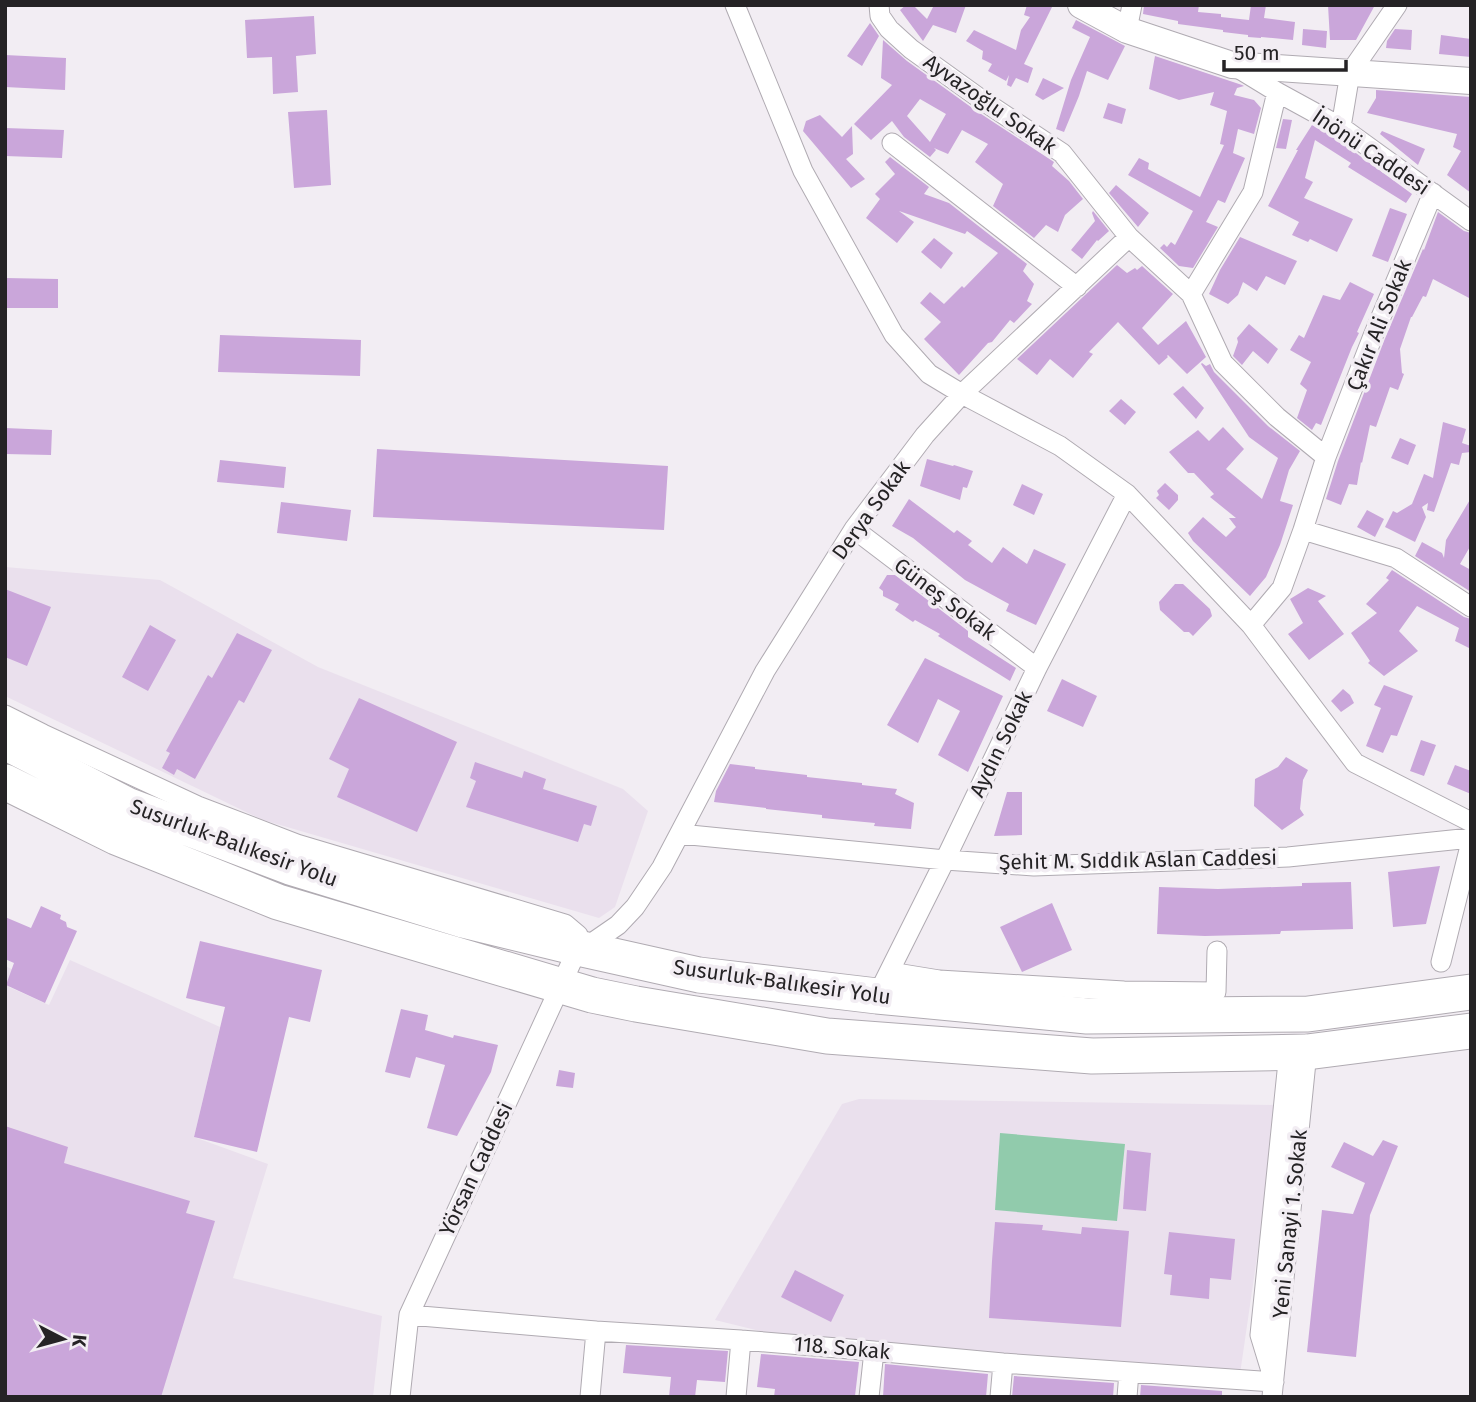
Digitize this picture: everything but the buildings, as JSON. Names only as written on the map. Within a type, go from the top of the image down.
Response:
[{"type":"highway","name":"Susurluk-Balıkesir Yolu","points":[[5,741],[127,805],[290,867],[463,920],[571,936],[699,975],[784,985],[883,984],[1087,1016],[1308,1014],[1471,992]]},
{"type":"highway","name":"Susurluk-Balıkesir Yolu","points":[[5,782],[116,837],[278,902],[576,991],[827,1036],[1092,1056],[1298,1052],[1471,1031]]},
{"type":"highway","points":[[576,991],[579,987],[572,978],[573,970],[577,965],[591,963],[728,990],[784,985]]},
{"type":"street","points":[[735,5],[803,170],[894,335],[929,374],[1060,446],[1127,494],[1251,625],[1355,763],[1471,822]]},
{"type":"street","name":"Ayvazoğlu Sokak","points":[[879,5],[880,16],[911,48],[982,100],[1062,153],[1129,237],[1191,294]]},
{"type":"street","points":[[1081,5],[1130,18],[1232,65],[1471,81]]},
{"type":"street","points":[[1341,127],[1350,73],[1397,5]]},
{"type":"street","name":"İnönü Caddesi","points":[[1232,65],[1341,127],[1471,221]]},
{"type":"street","points":[[1277,92],[1253,192],[1191,294],[1223,363],[1277,417],[1326,457]]},
{"type":"street","points":[[892,143],[1077,287]]},
{"type":"street","name":"Çakır Ali Sokak","points":[[1251,625],[1282,588],[1326,457],[1373,335],[1433,193]]},
{"type":"street","name":"Derya Sokak","points":[[571,936],[589,945],[618,925],[635,907],[662,867],[765,671],[854,529],[925,435],[962,394],[1129,237]]},
{"type":"street","name":"Aydın Sokak","points":[[883,984],[1037,668],[1127,494]]},
{"type":"street","name":"Güneş Sokak","points":[[854,529],[1037,668]]},
{"type":"street","points":[[1303,530],[1396,558],[1471,607]]},
{"type":"street","points":[[5,715],[198,806],[297,844],[571,936],[584,926],[618,925]]},
{"type":"street","points":[[1435,842],[1442,807]]},
{"type":"street","name":"Şehit M. Sıddık Aslan Caddesi","points":[[680,834],[1034,866],[1289,857],[1471,840]]},
{"type":"street","points":[[1441,962],[1471,840]]},
{"type":"street","name":"Yörsan Caddesi","points":[[400,1397],[409,1315],[576,991],[571,936]]},
{"type":"street","points":[[883,984],[939,980],[1124,991],[1216,992],[1217,951]]},
{"type":"street","points":[[1273,1389],[1260,1335],[1298,1052]]},
{"type":"street","name":"118. Sokak","points":[[409,1315],[1129,1372],[1273,1389]]},
{"type":"street","points":[[590,1397],[596,1331]]},
{"type":"street","points":[[736,1397],[741,1340]]},
{"type":"street","points":[[869,1397],[874,1351]]},
{"type":"street","points":[[1000,1397],[1003,1363]]},
{"type":"street","points":[[1127,1397],[1129,1372]]},
{"type":"shaded area","points":[[5,567],[160,580],[318,667],[623,789],[648,811],[615,907],[599,918],[263,820],[5,696]]},
{"type":"shaded area","points":[[70,960],[220,1027],[194,1137],[268,1164],[233,1278],[382,1316],[373,1397],[5,1397],[5,966],[16,971],[9,987],[49,1005]]},
{"type":"shaded area","points":[[859,1099],[1279,1105],[1240,1374],[784,1337],[715,1320],[842,1104]]},
{"type":"green space","points":[[1000,1133],[1125,1144],[1117,1221],[995,1210]]}]
